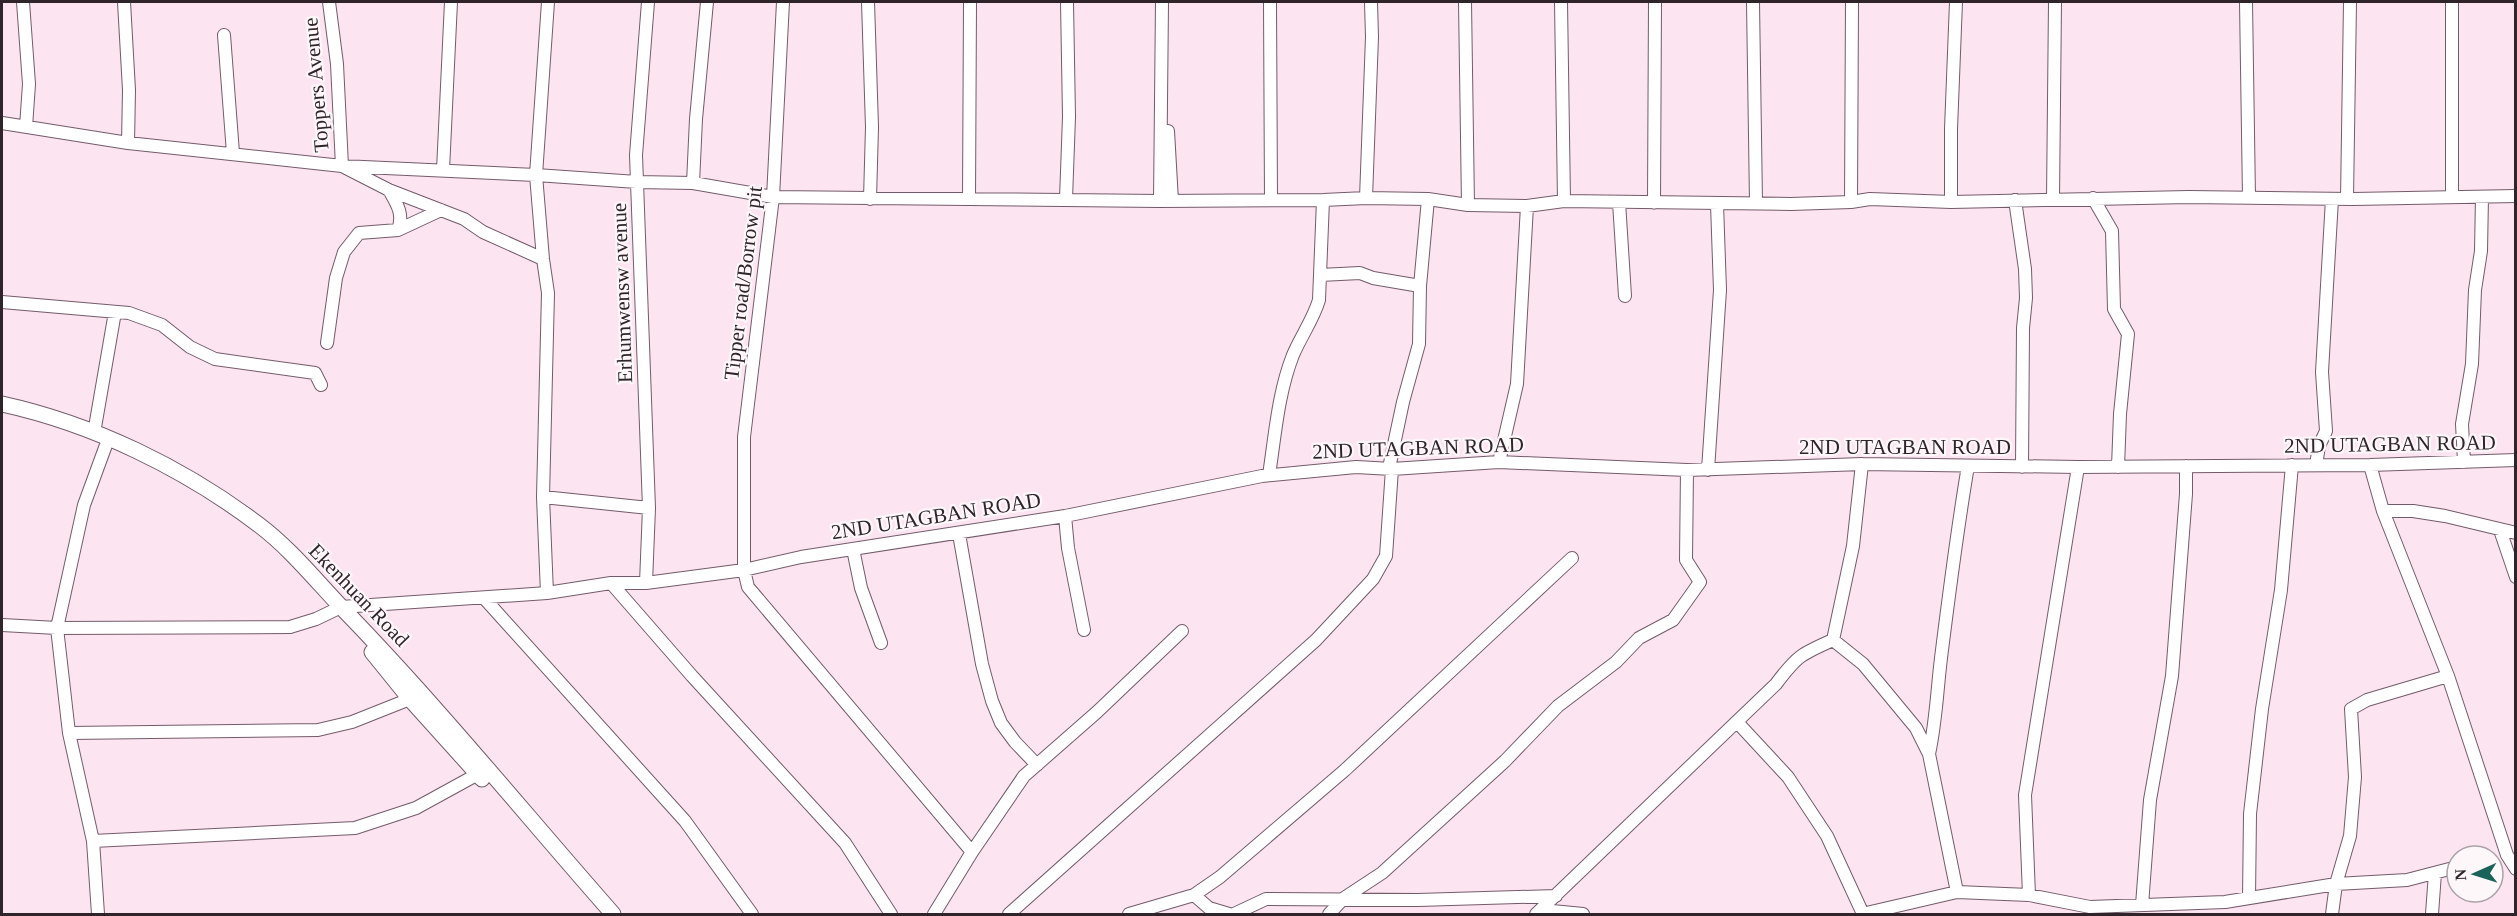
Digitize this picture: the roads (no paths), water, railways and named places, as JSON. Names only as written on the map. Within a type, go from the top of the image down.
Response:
[{"type":"main road","name":"Ekenhuan Road","points":[[2,404],[39,412],[94,433],[197,481],[260,526],[416,687],[613,915]]},
{"type":"main road","name":"Ekenhuan Road","points":[[2,413],[35,420],[106,446],[193,489],[255,532],[338,608],[410,699],[599,915]]},
{"type":"street","points":[[23,2],[29,84],[26,127]]},
{"type":"street","points":[[124,2],[129,90],[128,143]]},
{"type":"street","name":"Toppers Avenue","points":[[329,2],[337,64],[342,166]]},
{"type":"street","points":[[443,170],[451,2]]},
{"type":"street","points":[[547,593],[543,496],[548,293],[536,175],[548,2]]},
{"type":"street","name":"Erhumwensw avenue","points":[[646,583],[650,508],[637,145],[648,2]]},
{"type":"street","points":[[693,183],[696,119],[707,2]]},
{"type":"street","name":"Tipper road/Borrow pit","points":[[744,570],[744,437],[773,197],[783,2]]},
{"type":"street","points":[[868,2],[872,127],[870,199]]},
{"type":"street","points":[[969,199],[970,2]]},
{"type":"street","points":[[1066,199],[1067,2]]},
{"type":"street","points":[[1164,2],[1166,201]]},
{"type":"street","points":[[1270,2],[1271,200]]},
{"type":"street","points":[[1365,198],[1372,37],[1371,2]]},
{"type":"street","points":[[1465,2],[1468,206]]},
{"type":"street","points":[[1562,2],[1564,201]]},
{"type":"street","points":[[1654,203],[1655,2]]},
{"type":"street","points":[[1753,2],[1756,203]]},
{"type":"street","points":[[1851,2],[1851,202]]},
{"type":"street","points":[[1951,202],[1951,118],[1956,2]]},
{"type":"street","points":[[2053,199],[2055,2]]},
{"type":"street","points":[[2246,2],[2249,198]]},
{"type":"street","points":[[2347,199],[2350,2]]},
{"type":"street","points":[[2452,2],[2452,197]]},
{"type":"street","points":[[224,35],[233,153]]},
{"type":"street","points":[[2,123],[128,143],[342,166],[693,183],[773,197],[1049,201],[1066,199],[1166,201],[1365,198],[1428,200],[1468,206],[1527,206],[1564,201],[1717,204],[1851,202],[1870,199],[1951,202],[2092,198],[2347,199],[2516,196]]},
{"type":"street","points":[[342,166],[389,190],[441,210],[543,259]]},
{"type":"street","points":[[389,190],[398,204],[402,220],[398,230]]},
{"type":"street","points":[[2464,462],[2462,424],[2472,363],[2482,197]]},
{"type":"street","points":[[2092,198],[2112,231],[2114,309],[2128,334],[2120,414],[2118,467]]},
{"type":"street","points":[[2316,465],[2319,446],[2326,431],[2322,372],[2332,199]]},
{"type":"street","points":[[1269,476],[1281,398],[1292,356],[1315,314],[1319,300],[1323,200]]},
{"type":"street","points":[[1009,915],[1316,640],[1373,579],[1386,556],[1391,469],[1403,402],[1419,344],[1420,286],[1428,200]]},
{"type":"street","points":[[2015,200],[2025,269],[2026,298],[2023,328],[2022,466]]},
{"type":"street","points":[[1619,202],[1624,296]]},
{"type":"street","points":[[1708,470],[1720,290],[1717,204]]},
{"type":"street","points":[[1499,462],[1517,384],[1527,206]]},
{"type":"street","points":[[327,343],[336,278],[344,252],[359,233],[398,230],[441,210]]},
{"type":"street","points":[[1320,274],[1360,273],[1373,279],[1420,286]]},
{"type":"street","points":[[2,302],[129,313],[162,325],[190,347],[215,359],[315,373],[321,385]]},
{"type":"street","points":[[94,433],[115,312]]},
{"type":"street","points":[[98,915],[93,841],[69,733],[57,628],[84,505],[106,446]]},
{"type":"street","name":"2ND UTAGBAN ROAD","points":[[2,625],[57,628],[290,627],[316,619],[338,608],[547,593],[611,583],[646,583],[744,570],[801,557],[1065,516],[1269,476],[1356,467],[1391,469],[1499,462],[1708,470],[1863,464],[2118,467],[2370,465],[2516,460]]},
{"type":"street","points":[[1833,640],[1853,546],[1863,464]]},
{"type":"street","points":[[2249,898],[2250,814],[2262,709],[2281,590],[2292,465]]},
{"type":"street","points":[[2370,465],[2383,511],[2448,676],[2516,869]]},
{"type":"street","points":[[1929,754],[1936,724],[1939,674],[1954,547],[1968,466]]},
{"type":"street","points":[[2142,906],[2150,800],[2172,676],[2186,494],[2186,466]]},
{"type":"street","points":[[2029,894],[2025,795],[2078,467]]},
{"type":"street","points":[[1329,915],[1344,898],[1382,873],[1505,761],[1558,706],[1616,662],[1639,638],[1673,620],[1700,582],[1686,560],[1687,470]]},
{"type":"street","points":[[543,496],[650,508]]},
{"type":"street","points":[[2383,511],[2413,511],[2445,516],[2516,533]]},
{"type":"street","points":[[1065,516],[1068,548],[1083,630]]},
{"type":"street","points":[[2500,531],[2516,577]]},
{"type":"street","points":[[959,534],[982,664],[992,701],[1001,723],[1037,765]]},
{"type":"street","points":[[853,549],[861,588],[881,643]]},
{"type":"street","points":[[1129,915],[1194,895],[1220,877],[1346,770],[1572,558]]},
{"type":"street","points":[[744,570],[748,587],[972,852]]},
{"type":"street","points":[[611,583],[731,720],[845,843],[891,915]]},
{"type":"street","points":[[484,598],[686,821],[752,915]]},
{"type":"street","points":[[934,915],[972,852],[1024,776],[1097,712],[1182,631]]},
{"type":"street","points":[[1539,912],[1776,684],[1794,661],[1812,647],[1833,640]]},
{"type":"street","points":[[1833,640],[1863,664],[1916,728],[1929,754],[1957,892]]},
{"type":"street","points":[[2332,915],[2336,884],[2350,836],[2355,777],[2351,709],[2367,700],[2448,676]]},
{"type":"street","points":[[69,733],[318,730],[352,722],[410,699]]},
{"type":"street","points":[[1737,722],[1788,777],[1827,836],[1863,914],[1957,892],[2029,894],[2090,906],[2142,906],[2231,901],[2336,884],[2407,880],[2445,870]]},
{"type":"street","points":[[93,841],[355,828],[416,808],[478,774]]},
{"type":"street","points":[[2432,915],[2434,873]]},
{"type":"street","points":[[1194,895],[1209,908],[1231,915],[1266,899],[1418,900],[1556,896]]},
{"type":"street","points":[[2230,915],[2231,901]]},
{"type":"street","points":[[1539,912],[1583,915]]}]
